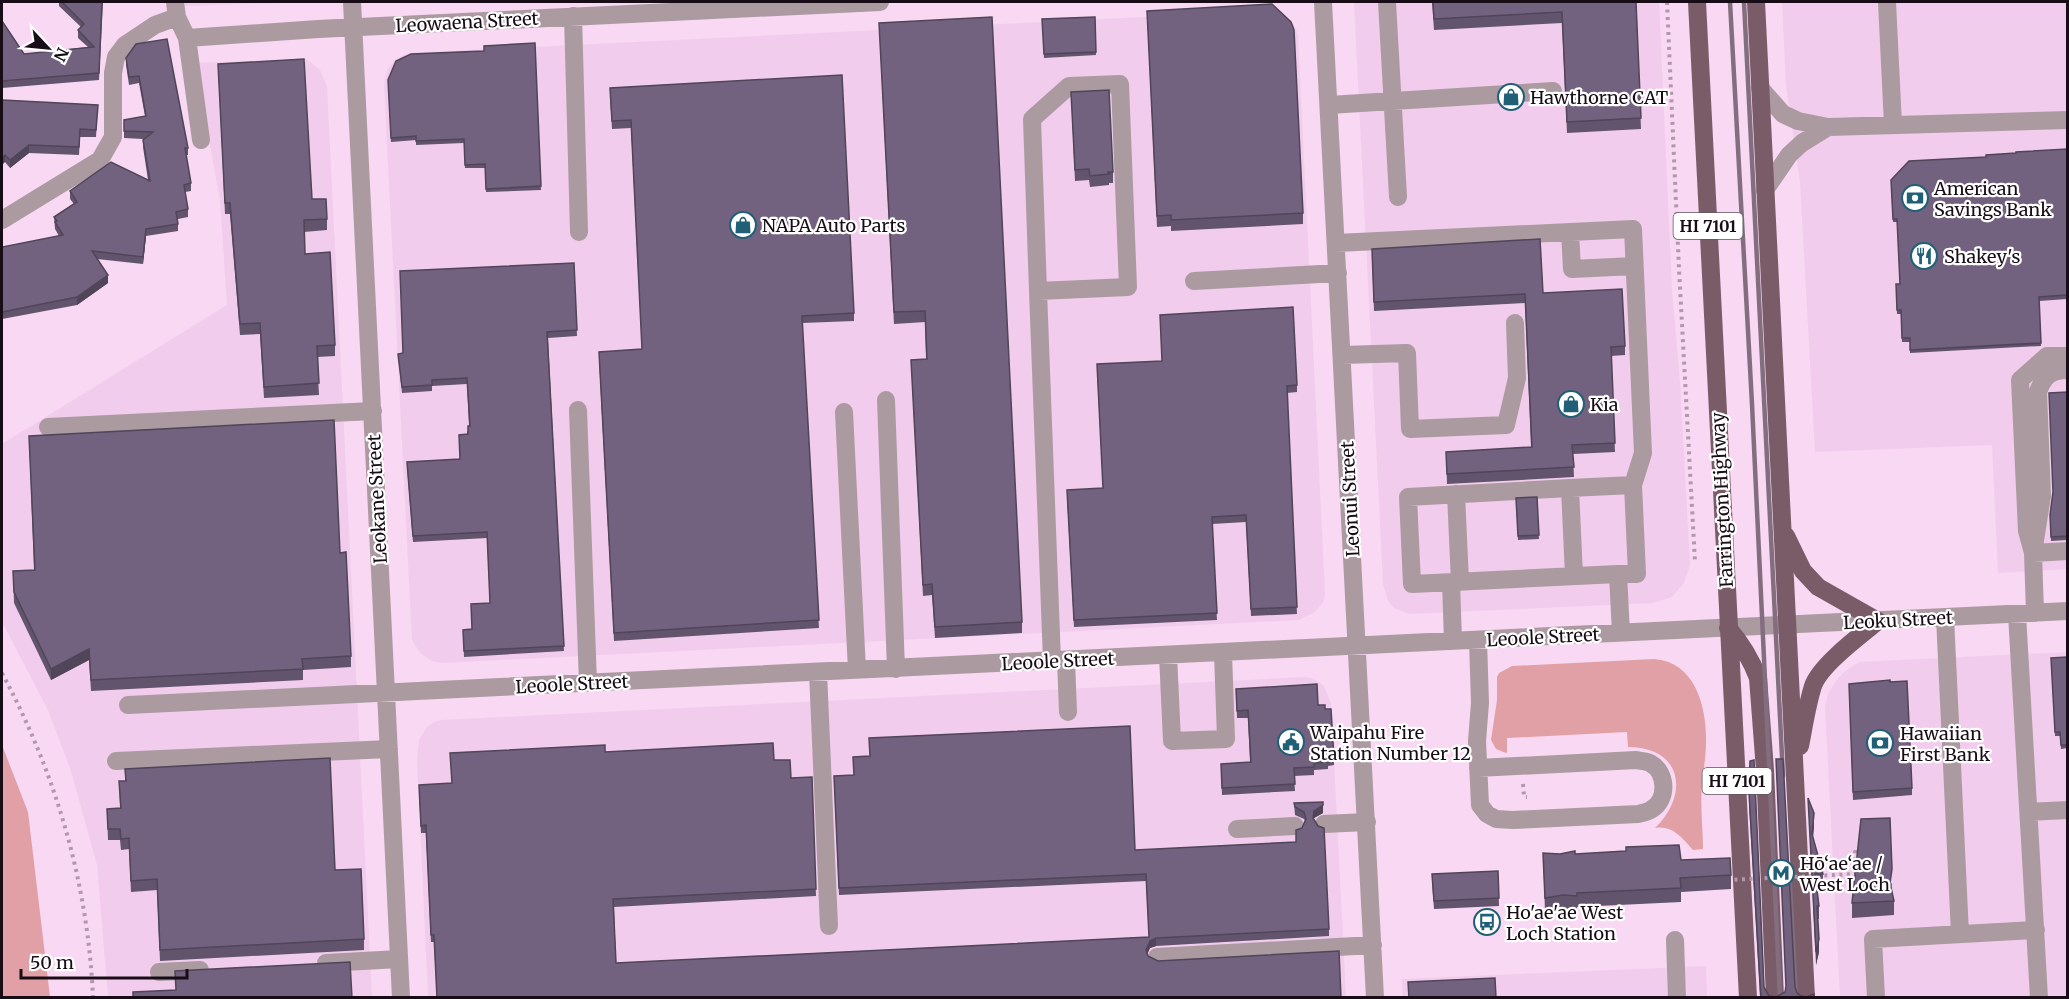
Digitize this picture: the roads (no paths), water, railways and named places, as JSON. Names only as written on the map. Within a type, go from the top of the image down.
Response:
[{"type":"main road","name":"Farrington Highway","points":[[1697,2],[1748,998]]},
{"type":"main road","name":"HI 7101","points":[[1756,2],[1806,998]]},
{"type":"main road","points":[[1781,527],[1803,571],[1818,587],[1878,621],[1847,647],[1813,684],[1795,768]]},
{"type":"main road","points":[[1728,628],[1753,663],[1758,678],[1765,770],[1775,998]]},
{"type":"street","name":"Leokane Street","points":[[352,2],[401,998]]},
{"type":"street","name":"Leowaena Street","points":[[186,38],[573,16],[692,6],[880,2]]},
{"type":"street","name":"Leonui Street","points":[[1323,2],[1375,998]]},
{"type":"street","points":[[1387,2],[1398,197]]},
{"type":"street","points":[[1887,2],[1893,125]]},
{"type":"street","points":[[2,220],[100,160],[113,137],[113,73],[116,57],[125,45],[176,9],[186,38],[201,140]]},
{"type":"street","points":[[573,16],[579,232]]},
{"type":"street","points":[[1038,291],[1128,287],[1120,84],[1069,86],[1032,119],[1038,291],[1059,661],[1068,712]]},
{"type":"street","points":[[1760,88],[1783,114],[1798,121],[1828,127],[2067,120]]},
{"type":"street","points":[[1329,105],[1553,91]]},
{"type":"street","points":[[1765,190],[1789,154],[1802,142],[1828,127]]},
{"type":"street","points":[[1336,243],[1633,229],[1643,453],[1633,485],[1637,574],[1412,584],[1408,497],[1633,485]]},
{"type":"street","points":[[1570,232],[1572,269],[1634,266]]},
{"type":"street","points":[[1194,281],[1338,273]]},
{"type":"street","points":[[1342,355],[1407,353],[1410,429],[1506,425],[1517,378],[1515,323]]},
{"type":"street","points":[[2033,552],[2026,531],[2020,380],[2047,356],[2067,356]]},
{"type":"street","points":[[2035,613],[2033,552],[2042,496],[2038,392],[2047,375],[2054,370],[2067,370]]},
{"type":"street","points":[[886,400],[897,669]]},
{"type":"street","points":[[578,410],[588,684]]},
{"type":"street","points":[[48,427],[373,411]]},
{"type":"street","points":[[844,412],[857,670]]},
{"type":"street","points":[[1570,488],[1574,576]]},
{"type":"street","points":[[1453,641],[1456,494]]},
{"type":"street","points":[[2033,552],[2067,551]]},
{"type":"street","points":[[1618,574],[1621,633]]},
{"type":"street","name":"Leoku Street","points":[[1728,628],[2067,611]]},
{"type":"street","points":[[2017,614],[2039,998]]},
{"type":"street","points":[[1945,617],[1960,934]]},
{"type":"street","name":"Leoole Street","points":[[128,705],[1728,628]]},
{"type":"street","points":[[1478,640],[1480,703],[1477,741],[1478,768],[1480,805],[1487,814],[1496,819],[1513,820],[1638,814],[1651,810],[1659,803],[1664,787],[1658,769],[1650,763],[1636,760],[1478,768]]},
{"type":"street","points":[[1168,655],[1172,741],[1226,739],[1222,653]]},
{"type":"street","points":[[818,672],[829,926]]},
{"type":"street","points":[[116,761],[389,749]]},
{"type":"street","points":[[2029,812],[2067,810]]},
{"type":"street","points":[[1324,824],[1366,822]]},
{"type":"street","points":[[1237,829],[1295,826]]},
{"type":"street","points":[[1876,997],[1873,939],[2036,930]]},
{"type":"street","points":[[1675,940],[1677,998]]},
{"type":"street","points":[[1157,957],[1372,945]]},
{"type":"street","points":[[308,964],[399,959]]},
{"type":"street","points":[[159,972],[217,969]]},
{"type":"railway","points":[[1730,2],[1752,404],[1780,998]]},
{"type":"railway","points":[[1744,2],[1783,776]]},
{"type":"railway","points":[[1789,869],[1796,998]]},
{"type":"place","name":"Hawthorne CAT","points":[[1511,97]]},
{"type":"place","name":"American Savings Bank","points":[[1915,198]]},
{"type":"place","name":"NAPA Auto Parts","points":[[743,225]]},
{"type":"place","name":"Shakey's","points":[[1924,256]]},
{"type":"place","name":"Kia","points":[[1571,404]]},
{"type":"place","name":"Waipahu Fire Station Number 12","points":[[1291,742]]},
{"type":"place","name":"Hawaiian First Bank","points":[[1880,743]]},
{"type":"place","name":"Hō‘ae‘ae / West Loch","points":[[1781,873]]},
{"type":"place","name":"Ho'ae'ae West Loch Station","points":[[1487,922]]}]
